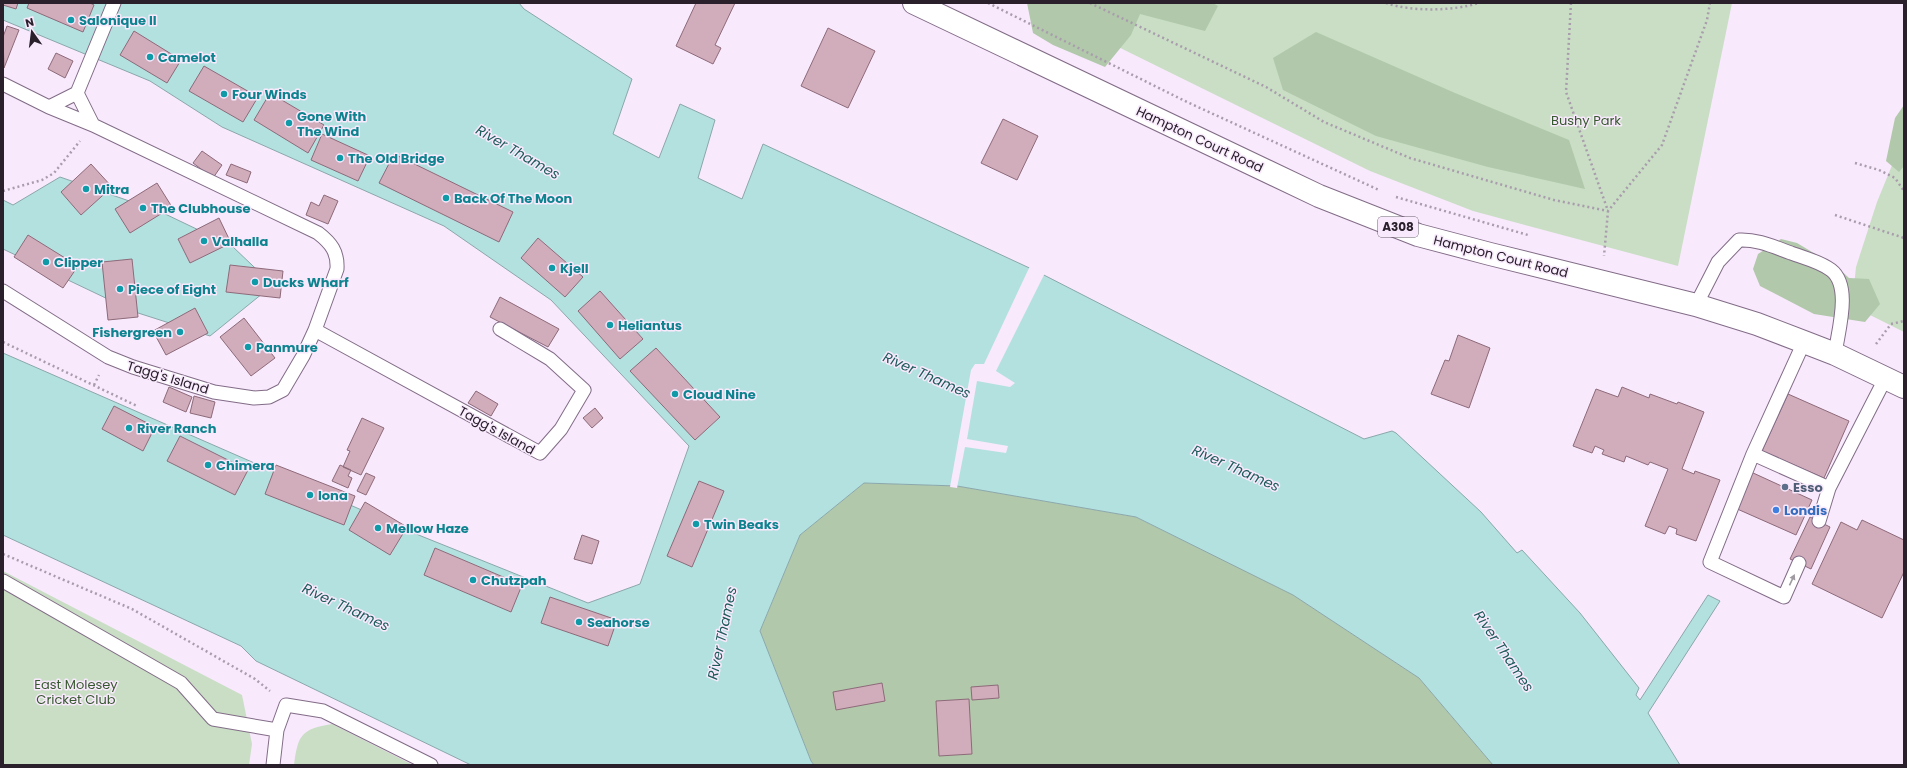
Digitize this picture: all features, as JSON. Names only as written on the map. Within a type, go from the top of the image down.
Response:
[{"type":"highway","name":"Hampton Court Road","points":[[914,3],[1319,196],[1418,234],[1490,254],[1696,305],[1757,324],[1835,354],[1894,383]]},
{"type":"lane","points":[[48,108],[77,93],[114,3]]},
{"type":"lane","name":"Tagg's Island","points":[[3,84],[48,108],[93,125],[318,233],[326,239],[334,249],[338,258],[337,268],[316,330],[283,390],[269,397],[254,398],[214,392],[133,367],[108,357],[3,291]]},
{"type":"lane","points":[[77,93],[93,125]]},
{"type":"lane","points":[[1696,305],[1718,262],[1739,240],[1751,240],[1809,260],[1832,270],[1840,282],[1843,298],[1835,354]]},
{"type":"lane","name":"Tagg's Island","points":[[316,330],[540,453],[561,429],[584,390],[550,359],[500,329]]},
{"type":"lane","points":[[1799,563],[1784,597],[1710,562],[1753,454],[1769,428],[1783,397],[1804,342]]},
{"type":"lane","points":[[1819,521],[1838,459],[1852,430],[1894,383]]},
{"type":"lane","points":[[1753,454],[1829,488]]},
{"type":"lane","points":[[3,581],[181,683],[213,719],[277,730]]},
{"type":"lane","points":[[273,765],[277,730],[286,705],[323,711],[431,765]]},
{"type":"path","points":[[988,3],[1187,102],[1383,192]]},
{"type":"path","points":[[1090,3],[1266,87],[1324,122],[1410,158],[1554,200],[1608,211]]},
{"type":"path","points":[[1386,3],[1400,8],[1462,8],[1479,3]]},
{"type":"path","points":[[1570,3],[1566,92],[1608,211],[1604,257]]},
{"type":"path","points":[[1608,211],[1662,145],[1707,20],[1710,3]]},
{"type":"path","points":[[3,191],[42,180],[54,173],[93,125]]},
{"type":"path","points":[[1855,163],[1879,170],[1895,178],[1904,191]]},
{"type":"path","points":[[1390,195],[1531,236]]},
{"type":"path","points":[[1835,215],[1904,238]]},
{"type":"path","points":[[1596,255],[1604,257],[1610,262]]},
{"type":"path","points":[[1858,366],[1891,324],[1904,321]]},
{"type":"path","points":[[3,342],[136,406]]},
{"type":"path","points":[[3,554],[132,609],[256,679],[286,705]]},
{"type":"green space","name":"Bushy Park","points":[[1029,3],[1732,3],[1678,266],[1473,211],[1370,171]]},
{"type":"green space","points":[[1904,136],[1904,332],[1852,306],[1856,267],[1877,202]]},
{"type":"green space","name":"East Molesey Cricket Club","points":[[3,571],[242,695],[252,744],[249,765],[3,765]]},
{"type":"green space","points":[[332,724],[413,765],[294,765],[297,747],[303,735],[307,731],[314,728]]},
{"type":"shaded area","points":[[1027,3],[1213,3],[1218,6],[1205,31],[1140,14],[1131,35],[1105,67],[1053,45],[1033,33]]},
{"type":"shaded area","points":[[1316,32],[1455,93],[1569,140],[1585,189],[1488,167],[1376,136],[1283,90],[1273,58]]},
{"type":"shaded area","points":[[1904,105],[1904,166],[1899,172],[1886,161],[1895,118]]},
{"type":"shaded area","points":[[1781,239],[1797,243],[1837,267],[1849,278],[1869,279],[1880,304],[1865,322],[1814,314],[1760,286],[1753,269],[1758,254]]},
{"type":"shaded area","points":[[864,483],[957,486],[1136,517],[1293,595],[1419,678],[1493,765],[814,765],[811,761],[760,631],[800,535]]},
{"type":"water","name":"River Thames","points":[[3,3],[519,3],[524,9],[632,79],[613,134],[659,158],[680,104],[715,120],[698,178],[742,199],[763,144],[1038,272],[1364,439],[1392,431],[1396,433],[1481,512],[1517,553],[1522,550],[1580,613],[1639,688],[1636,695],[1640,700],[1708,595],[1720,601],[1648,713],[1680,765],[1493,765],[1419,678],[1293,595],[1136,517],[957,486],[864,483],[800,535],[760,631],[811,761],[814,765],[471,765],[256,661],[241,646],[3,535],[3,353],[421,536],[588,603],[640,584],[689,446],[551,300],[444,226],[222,127],[150,81],[3,20]]},
{"type":"water","points":[[60,177],[161,212],[232,246],[273,285],[210,336],[135,312],[3,249],[3,200],[13,205]]},
{"type":"pier","points":[[1030,266],[1045,273],[996,371],[1015,383],[1010,387],[977,381],[967,439],[1008,446],[1006,453],[965,447],[957,488],[950,487],[971,370],[975,364],[984,364]]},
{"type":"building","points":[[3,3],[18,3],[16,9],[3,5]]},
{"type":"building","name":"Salonique II","points":[[29,3],[90,3],[94,5],[83,32],[27,8]]},
{"type":"building","points":[[696,3],[735,3],[715,45],[721,48],[713,64],[676,46]]},
{"type":"building","points":[[7,26],[19,30],[4,68],[3,37]]},
{"type":"building","points":[[828,28],[875,51],[848,108],[801,86]]},
{"type":"building","name":"Camelot","points":[[134,31],[181,60],[167,83],[120,55]]},
{"type":"building","points":[[56,53],[73,61],[65,78],[48,69]]},
{"type":"building","name":"Four Winds","points":[[204,66],[258,97],[243,122],[189,91]]},
{"type":"building","name":"Gone With The Wind","points":[[270,93],[324,125],[308,153],[254,120]]},
{"type":"building","points":[[1003,119],[1038,136],[1017,180],[981,163]]},
{"type":"building","name":"The Old Bridge","points":[[322,134],[370,156],[358,181],[311,160]]},
{"type":"building","points":[[202,151],[222,165],[213,178],[193,163]]},
{"type":"building","name":"Back Of The Moon","points":[[394,154],[513,212],[499,242],[379,183]]},
{"type":"building","name":"Mitra","points":[[91,164],[112,187],[81,215],[61,192]]},
{"type":"building","points":[[231,164],[251,172],[247,183],[226,175]]},
{"type":"building","name":"The Clubhouse","points":[[157,183],[172,207],[130,233],[115,209]]},
{"type":"building","points":[[324,195],[338,201],[328,224],[306,215],[311,202],[319,206]]},
{"type":"building","name":"Valhalla","points":[[219,218],[231,243],[190,263],[178,239]]},
{"type":"building","name":"Clipper","points":[[28,235],[78,266],[63,288],[14,257]]},
{"type":"building","name":"Kjell","points":[[538,238],[583,277],[565,297],[521,258]]},
{"type":"building","name":"Piece of Eight","points":[[132,259],[138,317],[108,320],[102,262]]},
{"type":"building","name":"Ducks Wharf","points":[[230,265],[283,271],[280,298],[226,292]]},
{"type":"building","name":"Heliantus","points":[[600,291],[643,339],[620,359],[578,311]]},
{"type":"building","points":[[500,297],[559,329],[548,347],[490,317]]},
{"type":"building","name":"Fishergreen","points":[[195,308],[208,333],[166,355],[153,331]]},
{"type":"building","name":"Panmure","points":[[244,318],[275,358],[251,376],[220,337]]},
{"type":"building","points":[[1458,335],[1490,348],[1469,408],[1431,394],[1445,360],[1449,361]]},
{"type":"building","name":"Cloud Nine","points":[[656,348],[720,417],[695,440],[630,371]]},
{"type":"building","points":[[169,387],[192,397],[186,412],[163,402]]},
{"type":"building","points":[[1622,387],[1649,398],[1650,394],[1677,404],[1678,402],[1704,412],[1682,469],[1694,474],[1695,471],[1720,480],[1696,541],[1676,534],[1677,529],[1669,526],[1665,534],[1645,526],[1668,469],[1650,462],[1648,465],[1626,456],[1624,462],[1602,454],[1604,450],[1595,446],[1592,453],[1573,446],[1596,389],[1618,397]]},
{"type":"building","points":[[476,391],[498,404],[491,416],[468,403]]},
{"type":"building","points":[[1788,394],[1849,421],[1824,478],[1762,451]]},
{"type":"building","points":[[194,396],[215,402],[211,418],[190,413]]},
{"type":"building","name":"River Ranch","points":[[114,406],[155,427],[143,451],[102,429]]},
{"type":"building","points":[[595,408],[603,418],[592,428],[583,418]]},
{"type":"building","points":[[362,418],[384,428],[361,475],[343,467],[350,451],[347,450]]},
{"type":"building","name":"Chimera","points":[[180,436],[248,470],[235,495],[167,461]]},
{"type":"building","name":"Iona","points":[[276,465],[355,496],[344,525],[265,494]]},
{"type":"building","points":[[340,465],[351,470],[348,476],[352,478],[348,488],[332,481]]},
{"type":"building","points":[[1751,472],[1812,500],[1796,535],[1735,508]]},
{"type":"building","points":[[366,473],[375,477],[366,495],[357,491]]},
{"type":"building","name":"Twin Beaks","points":[[699,481],[724,491],[692,567],[667,556]]},
{"type":"building","name":"Mellow Haze","points":[[365,502],[407,527],[390,555],[349,530]]},
{"type":"building","points":[[1810,517],[1830,527],[1811,569],[1790,559]]},
{"type":"building","points":[[1862,520],[1904,540],[1904,572],[1882,618],[1812,584],[1841,522],[1857,530]]},
{"type":"building","points":[[582,535],[599,541],[592,564],[574,559]]},
{"type":"building","name":"Chutzpah","points":[[435,548],[522,585],[511,612],[424,575]]},
{"type":"building","name":"Seahorse","points":[[550,597],[617,620],[608,646],[541,623]]},
{"type":"building","points":[[882,683],[885,701],[836,710],[833,692]]},
{"type":"building","points":[[998,685],[999,698],[972,700],[971,687]]},
{"type":"building","points":[[969,699],[972,754],[939,756],[936,701]]},
{"type":"place","name":"Salonique II","points":[[71,20]]},
{"type":"place","name":"Camelot","points":[[150,57]]},
{"type":"place","name":"Four Winds","points":[[224,94]]},
{"type":"place","name":"Gone With The Wind","points":[[289,123]]},
{"type":"place","name":"The Old Bridge","points":[[340,158]]},
{"type":"place","name":"Mitra","points":[[86,189]]},
{"type":"place","name":"Back Of The Moon","points":[[446,198]]},
{"type":"place","name":"The Clubhouse","points":[[143,208]]},
{"type":"place","name":"Valhalla","points":[[204,241]]},
{"type":"place","name":"Clipper","points":[[46,262]]},
{"type":"place","name":"Kjell","points":[[552,268]]},
{"type":"place","name":"Ducks Wharf","points":[[255,282]]},
{"type":"place","name":"Piece of Eight","points":[[120,289]]},
{"type":"place","name":"Heliantus","points":[[610,325]]},
{"type":"place","name":"Fishergreen","points":[[180,332]]},
{"type":"place","name":"Panmure","points":[[248,347]]},
{"type":"place","name":"Cloud Nine","points":[[675,394]]},
{"type":"place","name":"River Ranch","points":[[129,428]]},
{"type":"place","name":"Chimera","points":[[208,465]]},
{"type":"place","name":"Esso","points":[[1785,487]]},
{"type":"place","name":"Iona","points":[[310,495]]},
{"type":"place","name":"Londis","points":[[1776,510]]},
{"type":"place","name":"Twin Beaks","points":[[696,524]]},
{"type":"place","name":"Mellow Haze","points":[[378,528]]},
{"type":"place","name":"Chutzpah","points":[[473,580]]},
{"type":"place","name":"Seahorse","points":[[579,622]]}]
